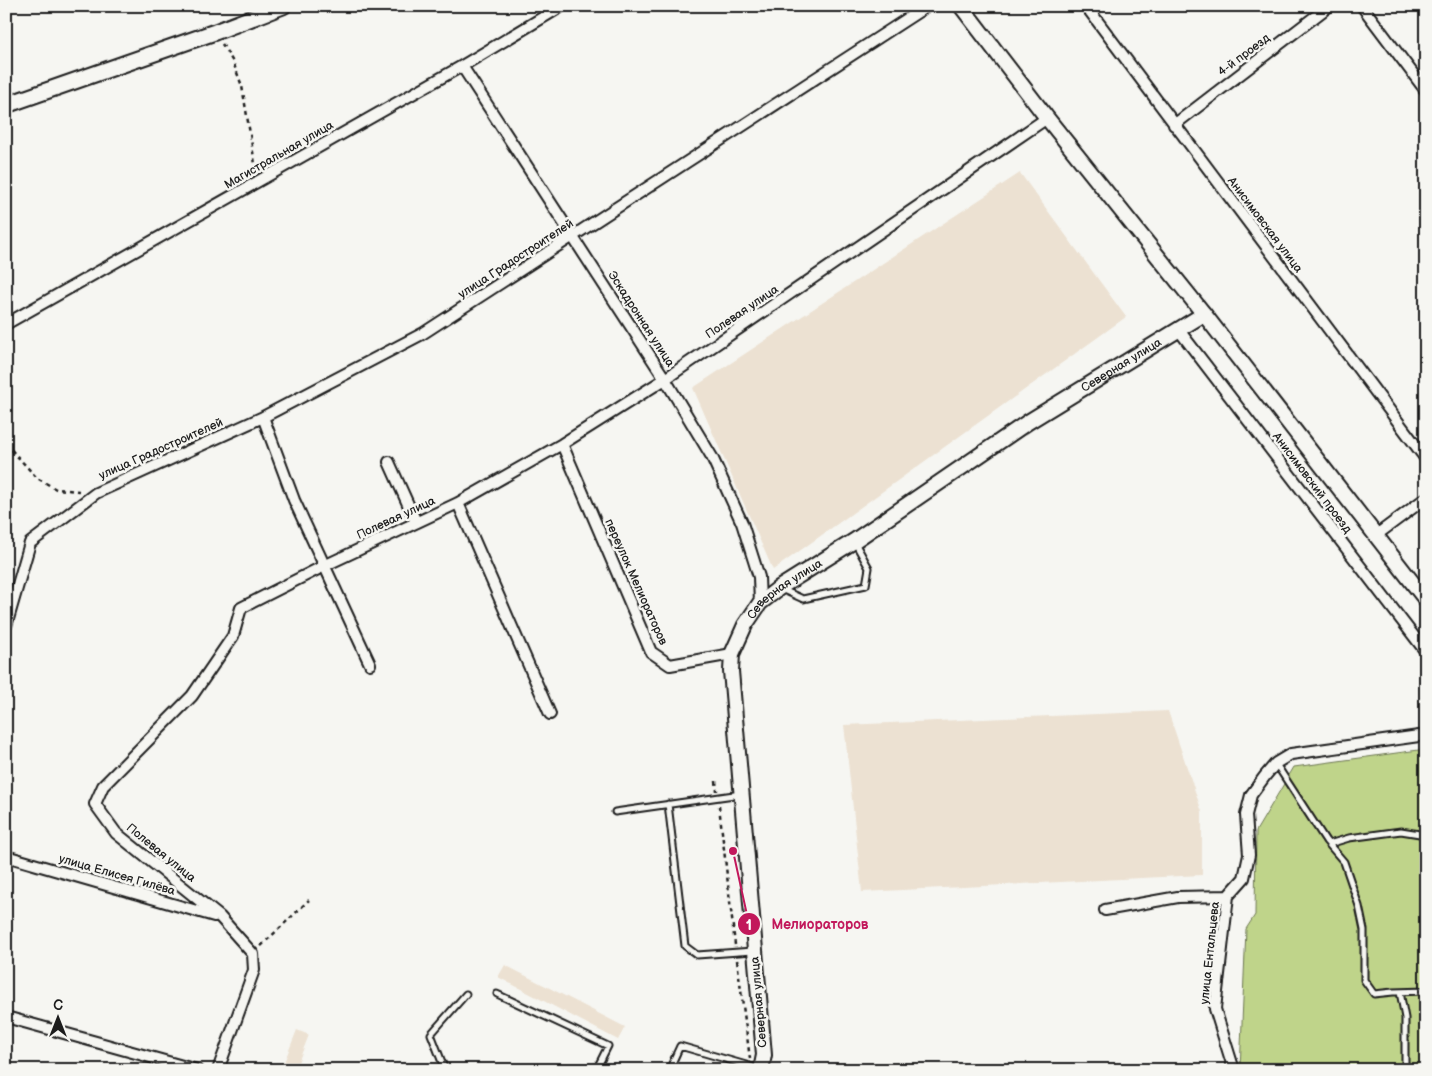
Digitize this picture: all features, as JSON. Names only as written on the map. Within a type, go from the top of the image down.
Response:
[{"type":"main road","points":[[6,105],[214,32],[282,6]]},
{"type":"street","name":"Магистральная улица","points":[[6,324],[462,66],[562,6]]},
{"type":"street","name":"улица Градостроителей","points":[[6,626],[30,543],[96,493],[263,417],[422,334],[927,6]]},
{"type":"street","points":[[961,6],[1426,600]]},
{"type":"street","name":"Анисимовская улица","points":[[1086,6],[1426,459]]},
{"type":"street","name":"4-й проезд","points":[[1174,124],[1329,6]]},
{"type":"street","points":[[1362,6],[1426,91]]},
{"type":"street","name":"Эскадронная улица","points":[[462,66],[574,236],[712,457],[742,523],[759,577],[760,603]]},
{"type":"street","name":"Полевая улица","points":[[253,954],[220,917],[116,833],[95,804],[103,786],[192,696],[233,636],[240,608],[458,503],[562,444],[665,379],[1047,118]]},
{"type":"street","name":"Северная улица","points":[[757,1068],[764,1055],[731,671],[732,654],[745,625],[760,603],[779,588],[854,541],[1028,422],[1204,314]]},
{"type":"street","name":"Анисимовский проезд","points":[[1178,329],[1426,652]]},
{"type":"street","points":[[263,417],[294,500],[326,565],[370,664]]},
{"type":"street","name":"переулок Мелиораторов","points":[[562,444],[651,652],[670,664],[732,654]]},
{"type":"street","points":[[389,462],[416,522]]},
{"type":"street","points":[[1375,536],[1426,498]]},
{"type":"street","points":[[458,503],[550,714]]},
{"type":"street","points":[[1105,910],[1178,897],[1228,896],[1244,878],[1249,855],[1246,815],[1251,795],[1276,763],[1291,754],[1426,736]]},
{"type":"street","name":"улица Елисея Гилёва","points":[[6,856],[220,917]]},
{"type":"street","name":"улица Ентальцева","points":[[1228,896],[1215,1009],[1234,1070]]},
{"type":"street","points":[[218,1070],[254,970],[253,954]]},
{"type":"street","points":[[6,1018],[197,1070]]},
{"type":"lane","points":[[779,588],[803,599],[866,585],[869,568],[854,541]]},
{"type":"lane","points":[[1276,763],[1329,844],[1344,862],[1359,906],[1364,930],[1364,980],[1374,994],[1426,991]]},
{"type":"lane","points":[[615,812],[741,794]]},
{"type":"lane","points":[[668,804],[685,946],[697,955],[755,951]]},
{"type":"lane","points":[[1329,844],[1349,838],[1401,831],[1426,835]]},
{"type":"lane","points":[[1400,992],[1405,1018],[1405,1070]]},
{"type":"lane","points":[[445,1070],[431,1034],[466,994]]},
{"type":"lane","points":[[497,994],[608,1046],[596,1070]]},
{"type":"lane","points":[[670,1070],[680,1046],[757,1068]]},
{"type":"path","points":[[214,32],[233,62],[242,86],[258,181]]},
{"type":"path","points":[[6,444],[44,482],[56,488],[96,493]]},
{"type":"path","points":[[716,781],[736,952],[757,1068]]},
{"type":"path","points":[[253,954],[309,900]]},
{"type":"shaded area","points":[[1020,173],[1126,317],[773,570],[693,388]]},
{"type":"shaded area","points":[[1168,711],[1202,812],[1202,875],[862,892],[844,725]]},
{"type":"shaded area","points":[[505,965],[625,1027],[618,1040],[498,977]]},
{"type":"shaded area","points":[[297,1030],[309,1035],[295,1070],[281,1070]]},
{"type":"green space","points":[[1426,749],[1426,1070],[1240,1070],[1246,929],[1255,915],[1256,831],[1294,767]]},
{"type":"place","name":"Мелиораторов","points":[[733,851]]}]
